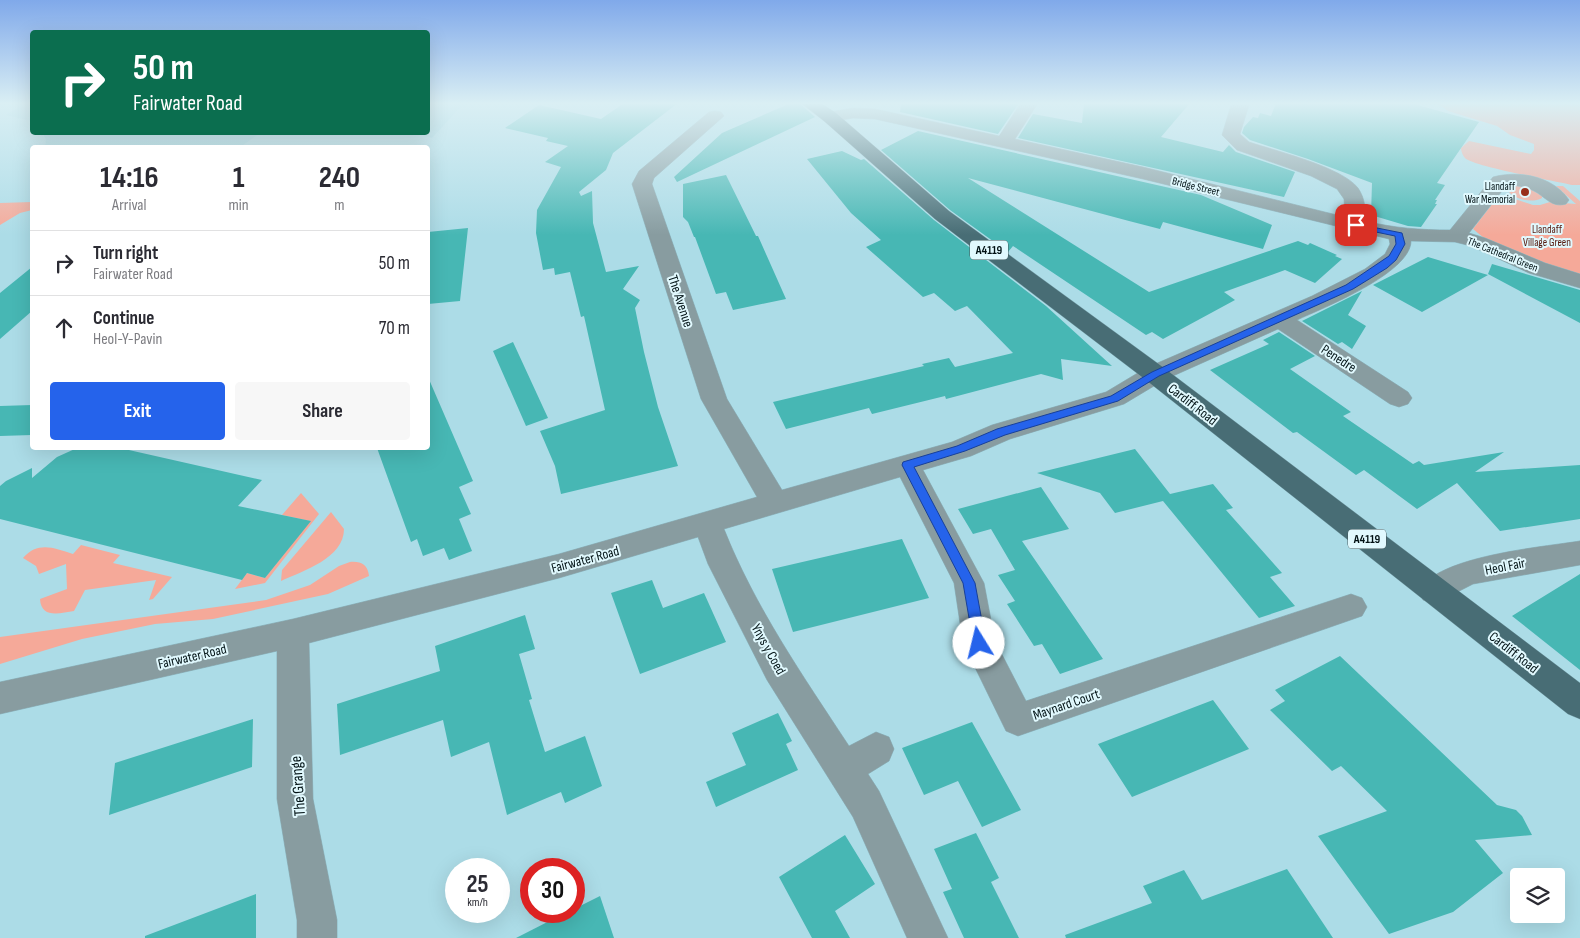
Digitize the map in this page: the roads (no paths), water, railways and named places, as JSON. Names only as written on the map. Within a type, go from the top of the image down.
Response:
[{"type":"main road","name":"Cardiff Road","points":[[863,147],[913,192],[942,215],[1155,374],[1580,703]]},
{"type":"street","name":"The Avenue","points":[[679,147],[646,175],[642,184],[714,399],[776,503]]},
{"type":"street","name":"Bridge Street","points":[[1021,147],[1143,173],[1356,225]]},
{"type":"street","points":[[1245,147],[1335,178],[1350,190],[1355,208],[1356,225]]},
{"type":"street","name":"The Cathedral Green","points":[[1456,236],[1500,181],[1528,181],[1551,192],[1559,200]]},
{"type":"street","name":"The Cathedral Green","points":[[1356,225],[1399,234],[1456,236],[1478,242],[1529,265],[1580,281]]},
{"type":"street","name":"Fairwater Road","points":[[0,698],[293,633],[559,566],[907,465],[961,448],[1001,432],[1115,398],[1155,374],[1350,287],[1373,274],[1393,258],[1401,244],[1399,234]]},
{"type":"street","name":"Penedre","points":[[1279,319],[1399,398]]},
{"type":"street","name":"Maynard Court","points":[[907,465],[969,583],[979,643],[1018,720],[1350,607]]},
{"type":"street","name":"Ynys y Coed","points":[[707,523],[722,564],[779,669],[866,804],[928,938]]},
{"type":"street","name":"Heol Fair","points":[[1434,590],[1467,573],[1580,552]]},
{"type":"street","name":"The Grange","points":[[293,633],[295,799],[317,920],[318,938]]},
{"type":"street","points":[[843,769],[876,749]]},
{"type":"place","name":"Llandaff War Memorial","points":[[1525,192]]},
{"type":"park label","name":"Llandaff Village Green","points":[[1547,235]]}]
